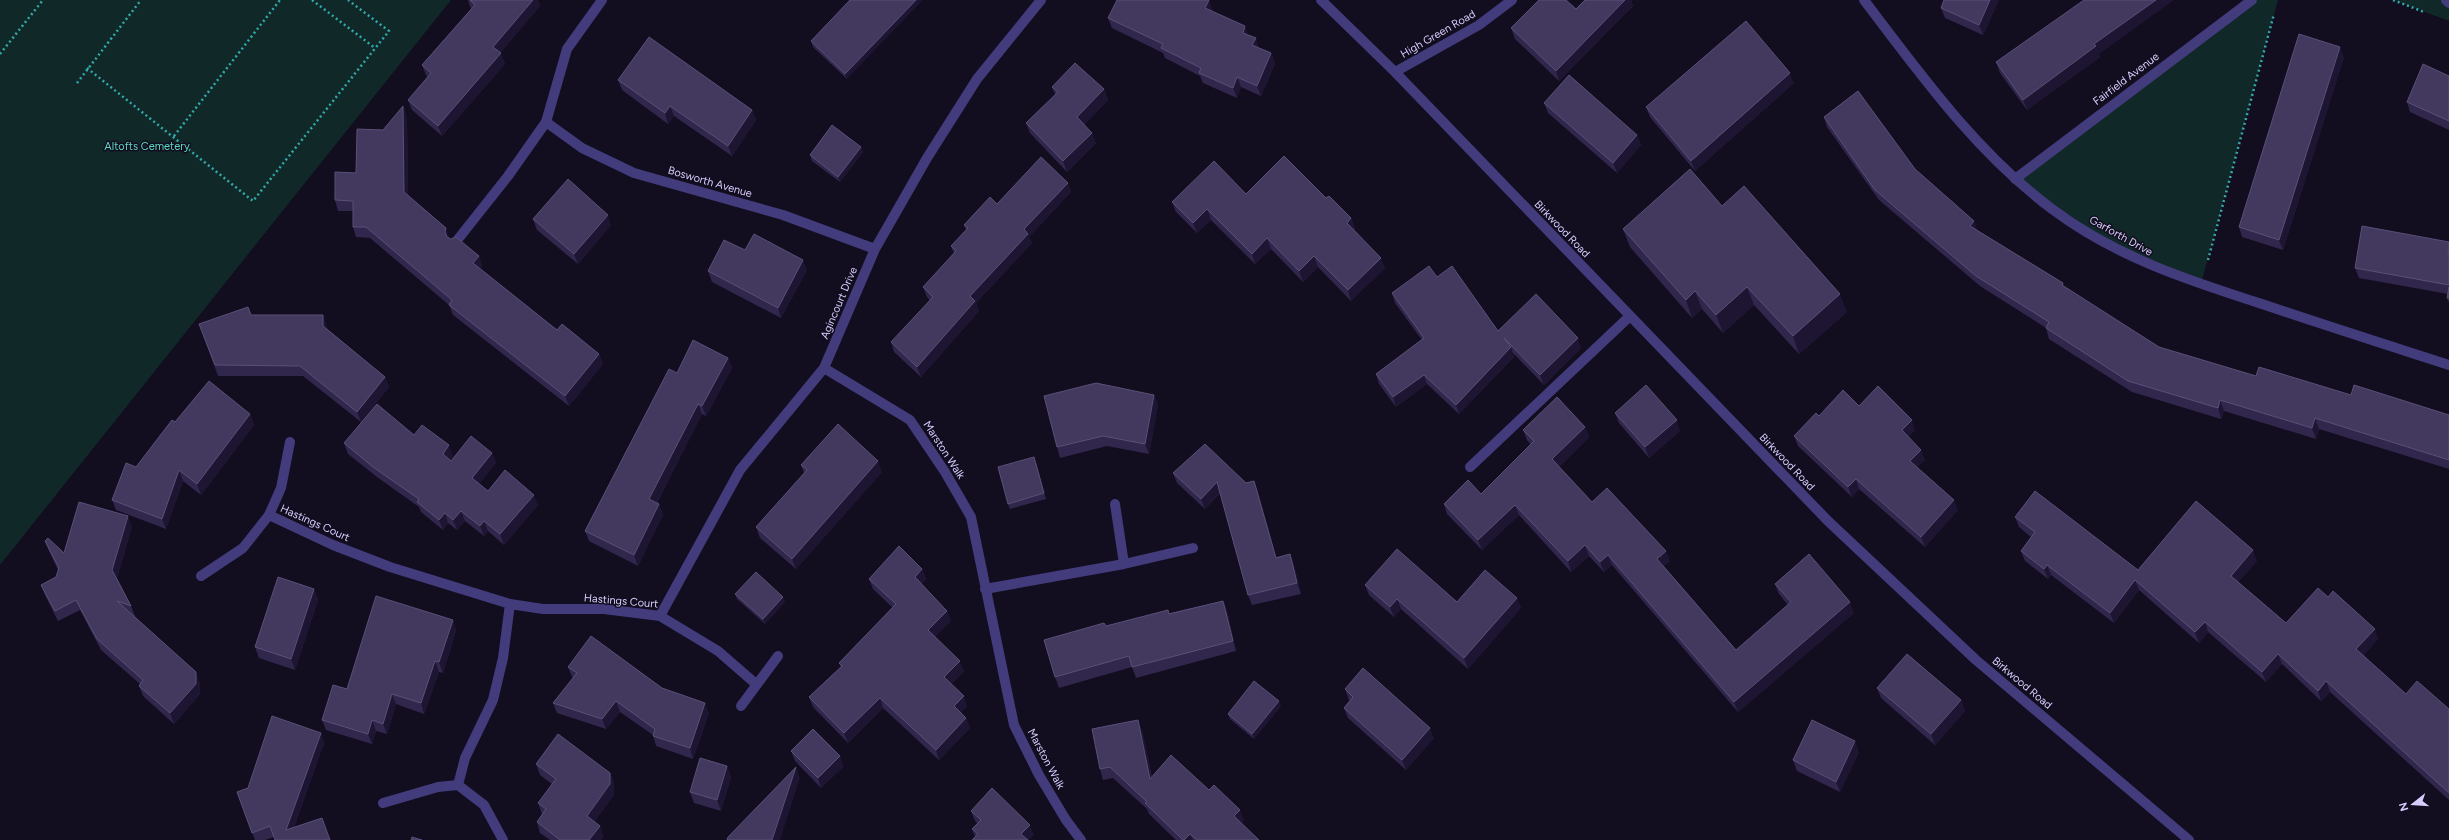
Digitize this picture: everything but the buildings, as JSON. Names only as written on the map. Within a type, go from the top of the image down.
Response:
[{"type":"street","points":[[455,243],[508,176],[546,122],[567,49],[602,0]]},
{"type":"street","name":"Agincourt Drive","points":[[660,616],[740,470],[824,368],[875,249],[927,158],[978,79],[1041,0]]},
{"type":"street","name":"Birkwood Road","points":[[1321,0],[1395,72],[1828,521],[1976,660],[2189,840]]},
{"type":"street","name":"High Green Road","points":[[1395,72],[1479,25],[1512,0]]},
{"type":"street","name":"Garforth Drive","points":[[1864,0],[1954,117],[2015,179],[2052,210],[2100,240],[2136,260],[2201,284],[2449,365]]},
{"type":"street","name":"Fairfield Avenue","points":[[2015,179],[2252,0]]},
{"type":"street","points":[[2446,0],[2449,3]]},
{"type":"street","name":"Bosworth Avenue","points":[[546,122],[582,148],[634,173],[783,215],[875,249]]},
{"type":"street","points":[[1470,466],[1630,316]]},
{"type":"street","name":"Marston Walk","points":[[824,368],[910,420],[945,472],[971,517],[1014,725],[1039,775],[1066,820],[1081,840]]},
{"type":"street","name":"Hastings Court","points":[[201,576],[243,548],[269,515],[282,488],[290,442]]},
{"type":"street","points":[[1115,504],[1124,564]]},
{"type":"street","name":"Hastings Court","points":[[269,515],[333,545],[390,567],[510,604],[543,608],[604,609],[660,616],[718,651],[756,684]]},
{"type":"street","points":[[985,588],[1124,564],[1193,548]]},
{"type":"street","points":[[458,785],[465,758],[493,700],[503,658],[510,604]]},
{"type":"street","points":[[741,706],[778,656]]},
{"type":"street","points":[[383,803],[438,787],[458,785],[484,805],[503,840]]},
{"type":"path","points":[[0,54],[42,0]]},
{"type":"path","points":[[77,83],[87,68],[141,0]]},
{"type":"path","points":[[174,136],[280,0]]},
{"type":"path","points":[[312,0],[375,48]]},
{"type":"path","points":[[87,68],[174,136],[253,201],[389,31],[348,0]]},
{"type":"path","points":[[2393,0],[2428,13]]},
{"type":"path","points":[[2201,284],[2276,8]]},
{"type":"green space","name":"Altofts Cemetery","points":[[0,0],[451,0],[0,565]]},
{"type":"green space","points":[[2252,0],[2278,0],[2201,284],[2136,260],[2015,179]]},
{"type":"green space","points":[[2393,0],[2446,0],[2449,3],[2449,21]]}]
